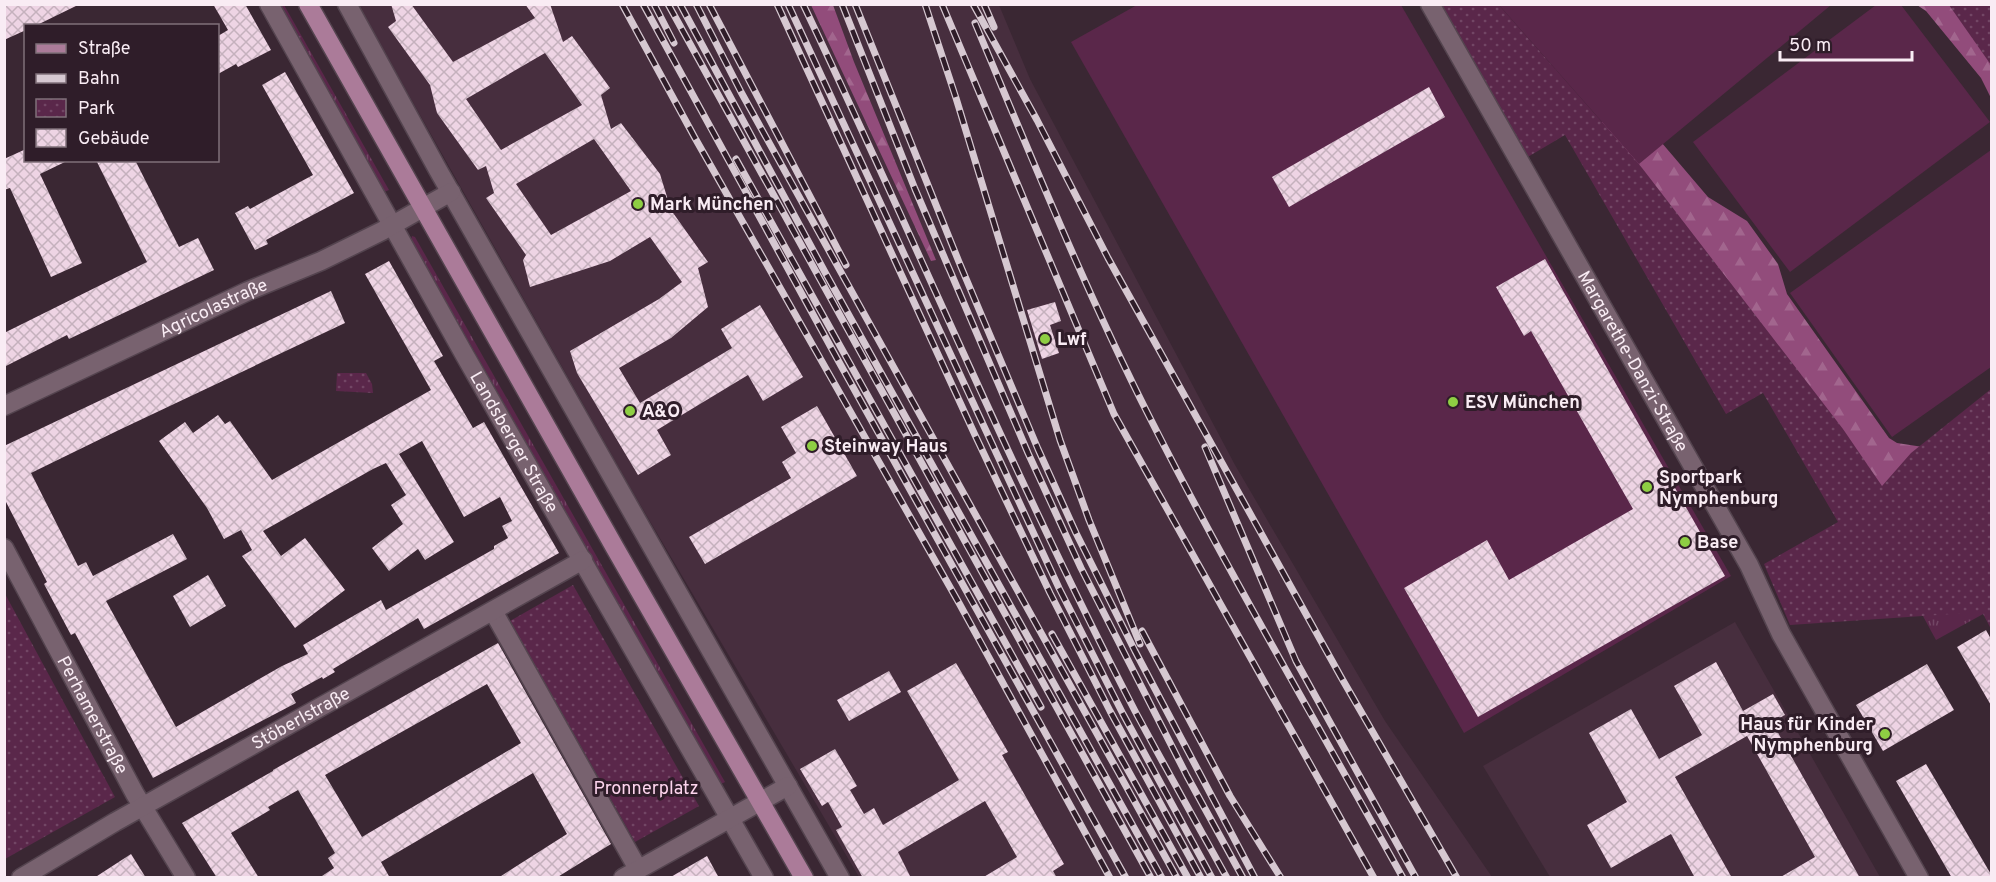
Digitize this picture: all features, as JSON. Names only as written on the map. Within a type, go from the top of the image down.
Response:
[{"type":"main road","name":"Landsberger Straße","points":[[308,4],[804,878]]},
{"type":"street","name":"Landsberger Straße","points":[[269,4],[764,878]]},
{"type":"street","points":[[347,4],[840,878]]},
{"type":"street","name":"Margarethe-Danzi-Straße","points":[[1430,4],[1749,565],[1781,634],[1919,878]]},
{"type":"street","points":[[423,209],[451,192]]},
{"type":"street","name":"Agricolastraße","points":[[4,406],[248,291],[321,261],[423,209]]},
{"type":"street","name":"Perhamerstraße","points":[[4,548],[143,808],[186,878]]},
{"type":"street","name":"Stöberlstraße","points":[[21,878],[115,822],[583,560]]},
{"type":"street","points":[[493,610],[630,873],[730,820],[788,786]]},
{"type":"shaded area","points":[[358,5],[999,5],[1030,79],[1235,465],[1385,721],[1492,877],[859,877],[631,489]]},
{"type":"shaded area","points":[[1735,622],[1880,877],[1550,877],[1483,766]]},
{"type":"green space","points":[[278,5],[284,5],[389,190],[384,192]]},
{"type":"green space","points":[[811,5],[833,5],[854,62],[936,260],[931,261]]},
{"type":"green space","name":"ESV München","points":[[1137,5],[1401,5],[1731,576],[1464,733],[1071,42]]},
{"type":"green space","points":[[1438,5],[1499,5],[1639,164],[1843,429],[1882,486],[1911,453],[1991,389],[1991,629],[1982,612],[1790,625],[1764,564],[1838,522],[1763,393],[1726,414],[1565,135],[1526,158]]},
{"type":"green space","points":[[1499,5],[1831,5],[1639,164]]},
{"type":"green space","points":[[1876,5],[1901,5],[1990,122],[1790,272],[1693,142]]},
{"type":"green space","points":[[1917,5],[1991,5],[1991,98],[1981,78],[1926,11]]},
{"type":"green space","points":[[1949,5],[1991,5],[1991,65]]},
{"type":"green space","points":[[1598,122],[1644,122],[1708,197],[1747,221],[1778,264],[1787,294],[1889,438],[1897,443],[1923,447],[1901,478],[1877,489]]},
{"type":"green space","points":[[1991,150],[1991,367],[1892,437],[1790,293]]},
{"type":"green space","points":[[412,236],[415,237],[725,782],[721,784],[411,240]]},
{"type":"green space","points":[[337,373],[366,373],[372,384],[373,393],[336,391]]},
{"type":"green space","points":[[1935,526],[1985,613],[1936,640],[1918,607]]},
{"type":"green space","name":"Pronnerplatz","points":[[573,585],[699,806],[635,842],[510,621]]},
{"type":"green space","points":[[4,592],[115,797],[5,859],[4,859]]},
{"type":"building","points":[[4,4],[80,4],[39,24],[24,24],[24,31],[4,40]]},
{"type":"building","points":[[213,4],[245,4],[271,50],[238,67],[236,64],[219,73],[219,35],[228,30]]},
{"type":"building","name":"Mark München","points":[[391,4],[411,4],[453,62],[535,18],[525,4],[550,4],[563,42],[572,36],[610,88],[601,95],[611,129],[621,123],[660,174],[671,210],[708,262],[698,268],[708,307],[671,338],[619,368],[640,403],[732,348],[721,329],[760,305],[803,377],[763,401],[748,375],[657,430],[671,455],[638,475],[577,373],[570,351],[659,299],[682,282],[650,237],[610,261],[530,287],[523,260],[526,255],[486,198],[494,193],[486,166],[478,170],[437,113],[430,85],[388,27],[396,21]],"holes":[[[545,53],[582,105],[501,150],[466,99]],[[594,139],[631,191],[551,235],[516,184]]]},
{"type":"building","points":[[285,72],[354,193],[266,240],[268,244],[255,250],[235,213],[248,206],[250,209],[313,175],[262,85]]},
{"type":"building","points":[[1429,87],[1445,117],[1289,207],[1272,177]]},
{"type":"building","points":[[24,150],[24,162],[65,162],[40,174],[82,263],[51,277],[10,188],[4,190],[4,159]]},
{"type":"building","points":[[97,162],[136,162],[179,247],[198,238],[214,270],[69,339],[67,335],[4,367],[4,333],[147,262]]},
{"type":"building","name":"Sportpark Nymphenburg","points":[[1545,259],[1725,576],[1478,717],[1404,588],[1487,540],[1509,580],[1633,509],[1531,331],[1524,336],[1496,287]]},
{"type":"building","points":[[389,261],[443,356],[434,361],[473,428],[484,422],[559,553],[424,629],[418,618],[333,669],[335,672],[291,694],[296,703],[153,778],[75,633],[71,635],[44,584],[47,582],[4,498],[4,446],[331,291],[345,323],[31,473],[78,566],[86,562],[93,576],[173,534],[187,559],[106,601],[176,727],[282,666],[308,654],[303,645],[381,600],[386,610],[494,549],[494,546],[508,538],[502,526],[512,521],[500,497],[464,517],[422,441],[399,454],[454,542],[425,560],[418,549],[389,571],[372,548],[403,524],[391,505],[406,495],[386,463],[373,469],[263,531],[281,556],[305,538],[345,590],[295,628],[242,556],[252,550],[241,530],[224,539],[207,508],[159,441],[185,422],[193,433],[218,415],[225,424],[230,421],[272,480],[431,390],[365,274]]},
{"type":"building","name":"Lwf","points":[[1055,302],[1061,321],[1050,325],[1059,353],[1042,359],[1027,310]]},
{"type":"building","points":[[817,406],[857,476],[705,564],[689,537],[791,478],[782,462],[796,453],[781,427]]},
{"type":"building","points":[[208,575],[226,606],[190,627],[173,596]]},
{"type":"building","points":[[1986,630],[1992,641],[1992,707],[1957,647]]},
{"type":"building","points":[[498,643],[611,844],[556,878],[498,878],[567,834],[533,773],[381,862],[390,878],[319,878],[334,868],[328,858],[335,853],[298,790],[268,807],[270,810],[231,833],[259,878],[217,878],[182,823]],"holes":[[[487,684],[521,743],[362,837],[325,775]]]},
{"type":"building","points":[[1716,662],[1743,711],[1773,694],[1785,715],[1772,722],[1860,878],[1779,878],[1815,857],[1747,736],[1675,777],[1732,878],[1695,878],[1671,834],[1611,868],[1587,825],[1627,802],[1589,733],[1631,709],[1659,759],[1702,735],[1674,686]]},
{"type":"building","points":[[956,663],[1008,752],[1002,755],[1064,864],[1053,871],[1057,878],[982,878],[1017,857],[985,801],[898,852],[911,878],[863,878],[836,830],[842,827],[828,802],[822,806],[800,769],[835,749],[857,786],[850,790],[864,814],[874,808],[883,825],[959,780],[907,691]]},
{"type":"building","points":[[1927,664],[1954,710],[1883,751],[1856,705]]},
{"type":"building","points":[[889,671],[901,692],[849,721],[837,700]]},
{"type":"building","points":[[1926,764],[1992,878],[1952,878],[1896,781]]},
{"type":"building","points":[[131,854],[146,878],[94,878]]},
{"type":"building","points":[[707,856],[719,878],[669,878]]},
{"type":"railway","points":[[622,4],[695,138],[959,603],[1110,878]]},
{"type":"railway","points":[[643,4],[1126,878]]},
{"type":"railway","points":[[654,4],[674,43]]},
{"type":"railway","points":[[668,4],[1151,878]]},
{"type":"railway","points":[[680,4],[826,274],[1162,878]]},
{"type":"railway","points":[[696,4],[741,92],[1177,878]]},
{"type":"railway","points":[[709,4],[846,265]]},
{"type":"railway","points":[[777,4],[1050,593],[1110,711],[1201,878]]},
{"type":"railway","points":[[788,4],[1059,588],[1123,714],[1212,878]]},
{"type":"railway","points":[[803,4],[1048,536],[1135,711],[1227,878]]},
{"type":"railway","points":[[842,4],[915,189],[1028,453],[1081,568],[1187,776],[1243,878]]},
{"type":"railway","points":[[855,4],[959,262],[1076,533],[1135,651],[1255,878]]},
{"type":"railway","points":[[925,4],[956,98],[1060,440],[1089,520],[1140,644]]},
{"type":"railway","points":[[942,4],[1114,414],[1374,878]]},
{"type":"railway","points":[[973,4],[1037,120],[1108,258],[1341,677],[1457,878]]},
{"type":"railway","points":[[984,4],[994,27]]},
{"type":"railway","points":[[975,23],[1081,272],[1150,418],[1242,592],[1403,878]]},
{"type":"railway","points":[[736,159],[1041,707]]},
{"type":"railway","points":[[1205,447],[1296,661],[1416,878]]},
{"type":"railway","points":[[1142,631],[1230,796],[1281,878]]},
{"type":"railway","points":[[1052,634],[1188,878]]},
{"type":"place","name":"Mark München","points":[[638,204]]},
{"type":"place","name":"Lwf","points":[[1045,339]]},
{"type":"place","name":"ESV München","points":[[1453,402]]},
{"type":"place","name":"A&O","points":[[630,411]]},
{"type":"place","name":"Steinway Haus","points":[[812,446]]},
{"type":"place","name":"Sportpark Nymphenburg","points":[[1647,487]]},
{"type":"place","name":"Base","points":[[1685,542]]},
{"type":"place","name":"Haus für Kinder Nymphenburg","points":[[1885,734]]}]
